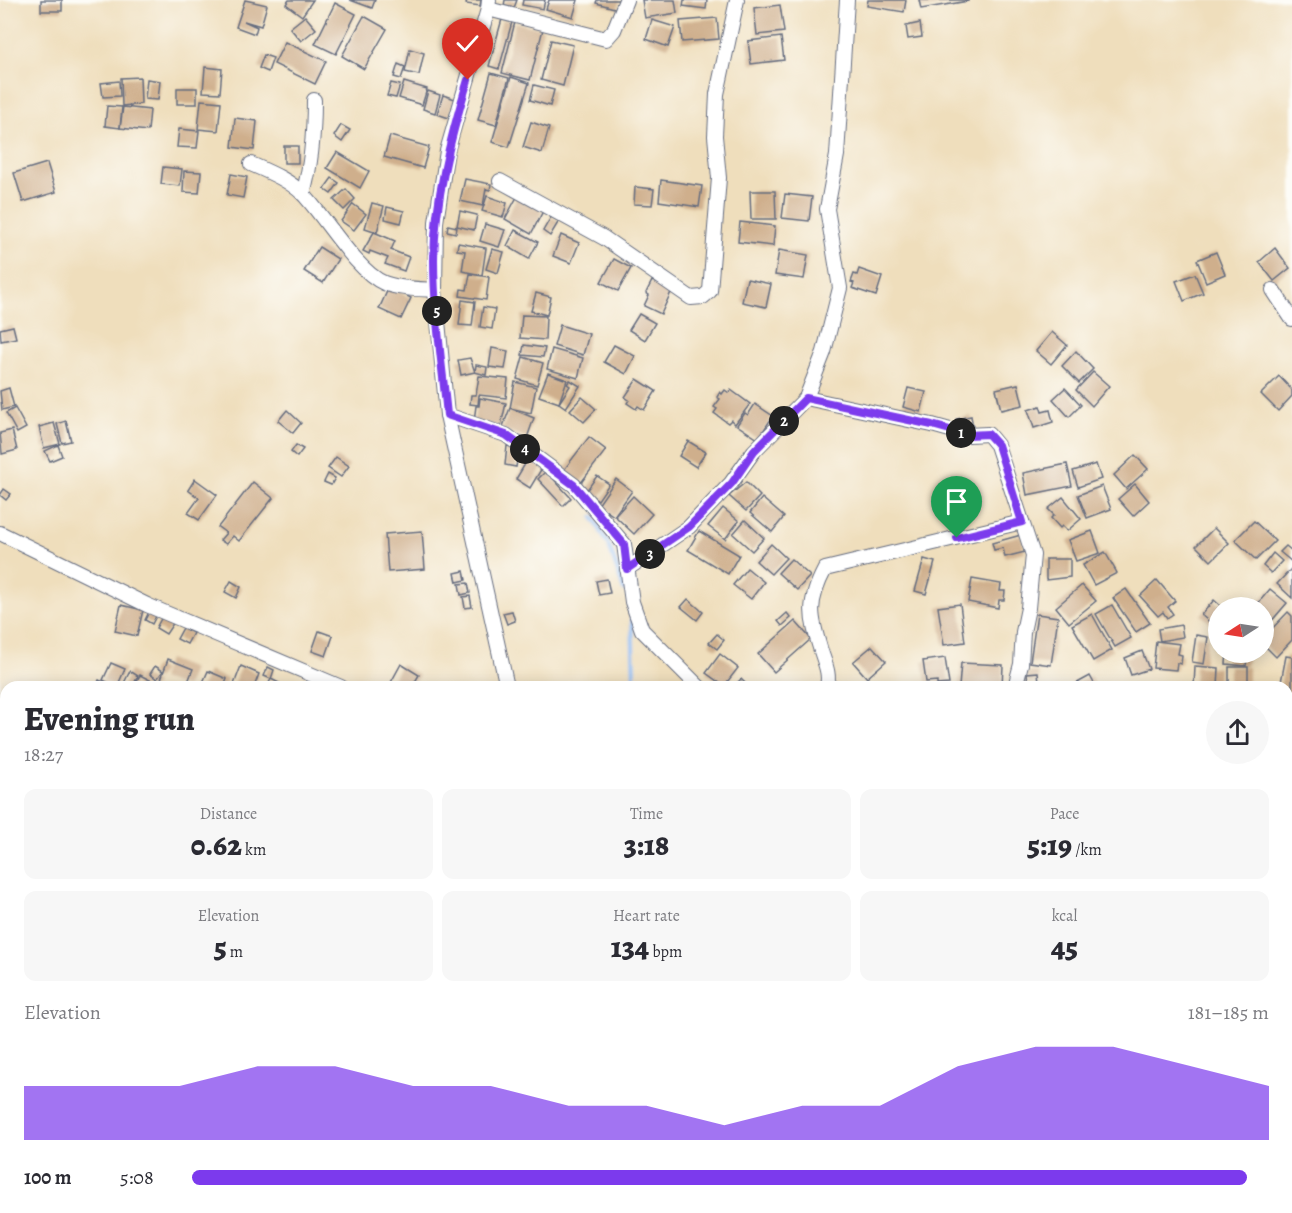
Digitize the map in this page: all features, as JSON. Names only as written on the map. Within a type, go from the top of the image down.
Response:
[{"type":"street","points":[[506,681],[447,415],[435,290],[436,222],[447,151],[489,4],[594,38],[606,39],[614,30],[626,0]]},
{"type":"street","points":[[500,181],[604,238],[691,298],[703,297],[710,291],[719,178],[715,136],[717,94],[737,0]]},
{"type":"street","points":[[627,569],[689,527],[732,483],[754,451],[806,398],[824,352],[840,288],[827,209],[837,155],[847,0]]},
{"type":"street","points":[[303,194],[310,171],[314,140],[314,100]]},
{"type":"street","points":[[251,164],[288,182],[303,194],[367,272],[384,283],[435,290]]},
{"type":"street","points":[[1273,290],[1292,320]]},
{"type":"street","points":[[806,398],[968,435],[988,434],[998,445],[1033,555],[1021,664],[1017,681]]},
{"type":"street","points":[[447,415],[506,435],[574,485],[624,544],[632,602],[642,630],[693,681]]},
{"type":"street","points":[[828,681],[830,675],[810,611],[815,587],[825,569],[1022,522]]},
{"type":"street","points":[[0,534],[147,605],[327,681]]},
{"type":"building","points":[[41,0],[62,0],[62,11],[41,11]]},
{"type":"building","points":[[245,0],[267,5],[261,26],[244,21],[257,27],[255,34],[236,27]]},
{"type":"building","points":[[289,0],[313,0],[302,16],[286,4]]},
{"type":"building","points":[[350,0],[375,0],[372,8]]},
{"type":"building","points":[[467,0],[481,0],[480,6],[466,4]]},
{"type":"building","points":[[505,0],[517,0],[514,8],[504,6]]},
{"type":"building","points":[[523,0],[545,0],[543,9],[522,5]]},
{"type":"building","points":[[549,0],[578,0],[573,17],[546,9]]},
{"type":"building","points":[[597,0],[620,0],[618,9],[596,3]]},
{"type":"building","points":[[642,0],[675,0],[677,13],[645,18]]},
{"type":"building","points":[[684,0],[707,0],[706,9],[683,6]]},
{"type":"building","points":[[868,0],[906,0],[904,12],[867,6]]},
{"type":"building","points":[[919,0],[968,0],[968,1],[921,9]]},
{"type":"building","points":[[335,3],[356,14],[336,54],[315,44]]},
{"type":"building","points":[[780,5],[784,32],[757,35],[754,8]]},
{"type":"building","points":[[305,16],[316,29],[301,41],[290,28]]},
{"type":"building","points":[[364,16],[387,29],[364,69],[342,56]]},
{"type":"building","points":[[717,18],[719,39],[682,42],[680,21]]},
{"type":"building","points":[[502,19],[512,22],[499,69],[489,66]]},
{"type":"building","points":[[652,20],[675,27],[668,47],[646,39]]},
{"type":"building","points":[[515,22],[543,29],[530,80],[502,73]]},
{"type":"building","points":[[920,23],[922,37],[908,39],[906,26]]},
{"type":"building","points":[[781,37],[784,60],[751,64],[748,41]]},
{"type":"building","points":[[551,40],[573,45],[563,86],[541,80]]},
{"type":"building","points":[[285,42],[326,61],[315,84],[274,64]]},
{"type":"building","points":[[410,49],[424,53],[419,75],[405,72]]},
{"type":"building","points":[[264,55],[273,58],[268,72],[259,68]]},
{"type":"building","points":[[398,64],[405,67],[401,79],[394,77]]},
{"type":"building","points":[[205,67],[222,69],[220,93],[203,92]]},
{"type":"building","points":[[491,73],[509,78],[496,125],[478,120]]},
{"type":"building","points":[[140,77],[141,104],[122,106],[121,78]]},
{"type":"building","points":[[511,77],[529,83],[509,147],[492,142]]},
{"type":"building","points":[[147,79],[160,81],[158,100],[145,99]]},
{"type":"building","points":[[119,81],[120,96],[103,97],[101,83]]},
{"type":"building","points":[[404,82],[427,89],[422,105],[399,98]]},
{"type":"building","points":[[391,83],[400,85],[396,98],[387,96]]},
{"type":"building","points":[[534,85],[554,90],[550,106],[530,100]]},
{"type":"building","points":[[177,88],[197,88],[197,104],[177,104]]},
{"type":"building","points":[[428,91],[440,95],[435,113],[423,109]]},
{"type":"building","points":[[443,95],[455,99],[449,118],[437,114]]},
{"type":"building","points":[[201,100],[221,102],[218,131],[198,129]]},
{"type":"building","points":[[107,106],[122,107],[120,128],[105,126]]},
{"type":"building","points":[[123,107],[150,110],[148,131],[120,128]]},
{"type":"building","points":[[235,118],[257,121],[254,150],[232,147]]},
{"type":"building","points":[[531,122],[549,128],[542,153],[523,147]]},
{"type":"building","points":[[341,125],[350,130],[342,142],[334,136]]},
{"type":"building","points":[[179,129],[199,131],[197,148],[177,147]]},
{"type":"building","points":[[390,136],[429,147],[423,168],[384,157]]},
{"type":"building","points":[[284,146],[298,146],[298,163],[284,163]]},
{"type":"building","points":[[337,152],[369,171],[360,188],[327,168]]},
{"type":"building","points":[[47,163],[56,192],[23,202],[14,173]]},
{"type":"building","points":[[163,167],[182,169],[180,186],[161,184]]},
{"type":"building","points":[[184,171],[201,172],[199,193],[183,192]]},
{"type":"building","points":[[231,174],[247,177],[243,198],[227,195]]},
{"type":"building","points":[[332,178],[339,183],[331,194],[324,189]]},
{"type":"building","points":[[465,179],[491,184],[490,190],[486,189],[483,206],[460,201]]},
{"type":"building","points":[[661,180],[702,186],[699,207],[659,201]]},
{"type":"building","points":[[635,187],[654,189],[652,205],[634,204]]},
{"type":"building","points":[[346,189],[355,199],[344,210],[334,200]]},
{"type":"building","points":[[750,191],[775,191],[776,219],[751,219]]},
{"type":"building","points":[[785,194],[812,197],[809,221],[782,218]]},
{"type":"building","points":[[487,196],[507,203],[503,217],[482,211]]},
{"type":"building","points":[[517,197],[543,211],[531,234],[505,219]]},
{"type":"building","points":[[372,203],[384,206],[377,232],[365,228]]},
{"type":"building","points":[[353,204],[366,214],[354,230],[341,221]]},
{"type":"building","points":[[387,207],[404,211],[401,223],[385,219]]},
{"type":"building","points":[[460,211],[477,215],[474,230],[457,226]]},
{"type":"building","points":[[551,217],[559,221],[550,236],[543,231]]},
{"type":"building","points":[[740,222],[775,226],[773,246],[738,242]]},
{"type":"building","points":[[485,224],[505,230],[499,247],[480,241]]},
{"type":"building","points":[[448,225],[457,227],[456,233],[447,231]]},
{"type":"building","points":[[515,230],[538,242],[529,259],[507,246]]},
{"type":"building","points":[[374,232],[395,241],[391,250],[409,257],[404,271],[385,264],[388,258],[370,251],[369,254],[363,251]]},
{"type":"building","points":[[561,235],[579,243],[571,263],[553,256]]},
{"type":"building","points":[[458,243],[486,248],[482,275],[462,271],[465,251],[457,250]]},
{"type":"building","points":[[319,247],[338,259],[323,283],[304,271]]},
{"type":"building","points":[[1275,248],[1290,268],[1274,281],[1259,262]]},
{"type":"building","points":[[492,249],[504,252],[498,273],[486,269]]},
{"type":"building","points":[[779,250],[808,255],[804,279],[775,275]]},
{"type":"building","points":[[1216,252],[1225,274],[1206,282],[1197,260]]},
{"type":"building","points":[[614,259],[631,268],[618,291],[601,282]]},
{"type":"building","points":[[859,269],[882,277],[876,296],[852,288],[854,283],[851,282]]},
{"type":"building","points":[[470,274],[489,277],[486,300],[460,296],[461,289],[467,290]]},
{"type":"building","points":[[1195,274],[1203,293],[1184,301],[1176,281]]},
{"type":"building","points":[[747,279],[771,284],[766,307],[742,302]]},
{"type":"building","points":[[652,281],[672,290],[661,314],[644,306],[649,295],[646,293]]},
{"type":"building","points":[[389,287],[411,298],[401,319],[379,309]]},
{"type":"building","points":[[536,293],[551,297],[547,315],[531,311]]},
{"type":"building","points":[[462,300],[475,302],[472,326],[459,325]]},
{"type":"building","points":[[483,307],[495,309],[492,329],[480,327]]},
{"type":"building","points":[[639,314],[655,323],[645,340],[629,330]]},
{"type":"building","points":[[522,315],[546,316],[545,340],[520,338]]},
{"type":"building","points":[[560,325],[589,334],[583,355],[554,346]]},
{"type":"building","points":[[13,326],[16,338],[1,341],[0,329]]},
{"type":"building","points":[[1052,332],[1067,345],[1051,364],[1036,351]]},
{"type":"building","points":[[524,345],[545,348],[543,357],[522,355]]},
{"type":"building","points":[[614,345],[635,356],[626,374],[604,362]]},
{"type":"building","points":[[492,348],[508,351],[505,369],[489,367]]},
{"type":"building","points":[[552,349],[583,358],[578,378],[547,369]]},
{"type":"building","points":[[1076,351],[1093,369],[1079,383],[1062,366]]},
{"type":"building","points":[[523,357],[543,363],[537,385],[517,379]]},
{"type":"building","points":[[470,358],[475,372],[461,375],[458,360]]},
{"type":"building","points":[[476,365],[487,367],[486,375],[475,372]]},
{"type":"building","points":[[1093,372],[1109,386],[1092,406],[1076,390]]},
{"type":"building","points":[[548,373],[567,380],[559,403],[539,396]]},
{"type":"building","points":[[479,376],[508,379],[506,398],[479,395],[478,405],[470,404],[471,395],[476,395]]},
{"type":"building","points":[[1279,376],[1292,390],[1292,396],[1278,411],[1261,394]]},
{"type":"building","points":[[637,379],[656,391],[644,410],[638,406],[636,409],[627,403],[629,400],[625,397]]},
{"type":"building","points":[[570,380],[580,386],[566,408],[559,403],[570,386],[567,384]]},
{"type":"building","points":[[515,382],[536,387],[531,413],[510,408]]},
{"type":"building","points":[[1018,384],[1023,405],[1001,410],[996,389]]},
{"type":"building","points":[[9,388],[14,407],[2,410],[0,391]]},
{"type":"building","points":[[908,388],[926,392],[921,412],[903,407]]},
{"type":"building","points":[[1065,388],[1081,405],[1069,417],[1053,399]]},
{"type":"building","points":[[725,390],[729,393],[731,390],[750,404],[735,424],[731,420],[728,423],[714,413],[717,409],[714,407],[720,399],[717,397]]},
{"type":"building","points":[[582,397],[596,409],[584,422],[570,410]]},
{"type":"building","points":[[480,398],[506,403],[501,426],[474,421],[476,406],[479,406]]},
{"type":"building","points":[[755,404],[773,416],[758,439],[737,425],[745,413],[748,415]]},
{"type":"building","points":[[1040,406],[1042,412],[1050,410],[1053,422],[1034,428],[1028,410]]},
{"type":"building","points":[[15,408],[26,428],[17,433],[6,413]]},
{"type":"building","points":[[510,408],[534,418],[527,438],[502,429]]},
{"type":"building","points":[[287,410],[301,423],[293,433],[278,421]]},
{"type":"building","points":[[971,416],[973,427],[958,430],[956,419]]},
{"type":"building","points":[[66,421],[71,441],[62,443],[57,424]]},
{"type":"building","points":[[54,423],[60,444],[44,448],[39,427]]},
{"type":"building","points":[[12,430],[17,450],[2,454],[0,433]]},
{"type":"building","points":[[589,437],[606,450],[580,484],[563,471]]},
{"type":"building","points":[[688,441],[706,452],[696,467],[679,456]]},
{"type":"building","points":[[58,445],[62,456],[50,461],[45,451]]},
{"type":"building","points":[[296,445],[303,449],[297,457],[291,452]]},
{"type":"building","points":[[507,446],[519,448],[516,467],[505,465]]},
{"type":"building","points":[[1135,455],[1148,469],[1126,489],[1114,475]]},
{"type":"building","points":[[336,457],[349,466],[341,477],[328,468]]},
{"type":"building","points":[[528,459],[542,468],[530,488],[516,479]]},
{"type":"building","points":[[1067,464],[1072,486],[1027,495],[1023,473]]},
{"type":"building","points":[[1096,464],[1101,479],[1078,487],[1073,471]]},
{"type":"building","points":[[546,471],[571,498],[563,506],[538,479]]},
{"type":"building","points":[[328,474],[335,478],[331,485],[324,482]]},
{"type":"building","points":[[597,476],[609,484],[598,500],[586,491]]},
{"type":"building","points":[[195,479],[217,495],[199,520],[188,513],[199,498],[188,490]]},
{"type":"building","points":[[616,479],[632,491],[614,516],[598,505]]},
{"type":"building","points":[[253,482],[273,498],[239,541],[233,536],[226,544],[220,540],[226,533],[218,527]]},
{"type":"building","points":[[746,482],[760,496],[746,511],[729,496]]},
{"type":"building","points":[[1135,484],[1149,501],[1133,516],[1118,499]]},
{"type":"building","points":[[1102,486],[1111,509],[1087,518],[1078,495]]},
{"type":"building","points":[[4,489],[11,494],[6,500],[0,495]]},
{"type":"building","points":[[633,496],[652,514],[634,534],[615,516]]},
{"type":"building","points":[[1063,497],[1081,519],[1067,531],[1062,526],[1060,528],[1051,518],[1054,515],[1048,509]]},
{"type":"building","points":[[762,498],[784,517],[772,532],[750,513]]},
{"type":"building","points":[[723,508],[739,521],[725,539],[708,526]]},
{"type":"building","points":[[745,520],[764,538],[752,551],[733,534]]},
{"type":"building","points":[[1254,521],[1275,541],[1256,560],[1235,540]]},
{"type":"building","points":[[1214,528],[1229,543],[1211,561],[1196,546]]},
{"type":"building","points":[[422,531],[425,569],[388,572],[385,534]]},
{"type":"building","points":[[699,531],[739,555],[728,574],[688,550]]},
{"type":"building","points":[[1092,531],[1100,553],[1076,561],[1068,540]]},
{"type":"building","points":[[1021,535],[1025,552],[1005,557],[1003,548],[994,550],[992,543]]},
{"type":"building","points":[[771,544],[786,558],[771,574],[756,561]]},
{"type":"building","points":[[1286,546],[1292,551],[1292,562],[1280,552]]},
{"type":"building","points":[[1105,552],[1117,573],[1094,585],[1083,565]]},
{"type":"building","points":[[1273,553],[1282,561],[1271,573],[1263,566]]},
{"type":"building","points":[[791,559],[810,576],[797,590],[778,573]]},
{"type":"building","points":[[924,559],[935,562],[926,594],[915,591]]},
{"type":"building","points":[[1046,559],[1070,559],[1070,577],[1046,580]]},
{"type":"building","points":[[747,568],[764,582],[751,599],[733,585]]},
{"type":"building","points":[[1292,570],[1292,598],[1277,584]]},
{"type":"building","points":[[464,571],[466,580],[457,582],[455,573]]},
{"type":"building","points":[[607,579],[610,593],[599,595],[596,581]]},
{"type":"building","points":[[972,579],[1001,584],[1000,591],[1005,591],[1004,600],[999,600],[998,608],[968,602]]},
{"type":"building","points":[[1157,580],[1175,601],[1168,607],[1173,614],[1167,618],[1163,612],[1158,616],[1140,596]]},
{"type":"building","points":[[231,581],[241,587],[236,598],[225,592]]},
{"type":"building","points":[[468,583],[470,593],[461,595],[459,584]]},
{"type":"building","points":[[1082,585],[1096,601],[1069,623],[1056,607]]},
{"type":"building","points":[[1126,589],[1150,623],[1136,632],[1113,598]]},
{"type":"building","points":[[1270,589],[1287,603],[1274,618],[1274,597],[1263,597]]},
{"type":"building","points":[[470,596],[472,607],[465,608],[463,597]]},
{"type":"building","points":[[688,599],[703,612],[697,620],[681,607]]},
{"type":"building","points":[[960,604],[965,642],[944,645],[938,607]]},
{"type":"building","points":[[121,605],[143,610],[137,636],[115,631]]},
{"type":"building","points":[[1112,605],[1131,638],[1115,647],[1096,614]]},
{"type":"building","points":[[1208,607],[1208,621],[1201,615]]},
{"type":"building","points":[[512,611],[515,621],[507,624],[503,613]]},
{"type":"building","points":[[149,612],[156,616],[152,624],[145,620]]},
{"type":"building","points":[[1288,612],[1292,616],[1292,640],[1276,657],[1274,655],[1274,627]]},
{"type":"building","points":[[787,613],[791,618],[782,626],[778,621]]},
{"type":"building","points":[[1037,614],[1058,617],[1051,665],[1030,662]]},
{"type":"building","points":[[1092,614],[1112,650],[1093,661],[1072,625]]},
{"type":"building","points":[[163,615],[174,622],[166,634],[156,628]]},
{"type":"building","points":[[795,621],[811,639],[774,672],[758,654]]},
{"type":"building","points":[[1181,625],[1183,637],[1160,641],[1158,629]]},
{"type":"building","points":[[183,628],[193,633],[187,644],[177,639]]},
{"type":"building","points":[[319,631],[333,636],[326,656],[312,651]]},
{"type":"building","points":[[717,634],[724,640],[717,649],[709,643]]},
{"type":"building","points":[[1196,635],[1208,637],[1204,664],[1192,662]]},
{"type":"building","points":[[1156,641],[1180,644],[1178,654],[1182,655],[1181,664],[1177,663],[1176,670],[1153,668]]},
{"type":"building","points":[[872,646],[886,661],[867,678],[853,662]]},
{"type":"building","points":[[1142,651],[1149,669],[1131,675],[1125,658]]},
{"type":"building","points":[[720,654],[738,668],[728,681],[717,681],[706,673]]},
{"type":"building","points":[[1286,656],[1292,657],[1292,681],[1281,681]]},
{"type":"building","points":[[945,658],[949,681],[926,681],[923,661]]},
{"type":"building","points":[[168,659],[193,669],[188,681],[161,679]]},
{"type":"building","points":[[111,663],[125,669],[120,681],[103,680]]},
{"type":"building","points":[[961,663],[1003,665],[1002,681],[960,681]]},
{"type":"building","points":[[1226,663],[1246,663],[1246,666]]},
{"type":"building","points":[[401,664],[419,675],[416,681],[392,681]]},
{"type":"building","points":[[155,666],[163,671],[157,679],[150,674]]},
{"type":"building","points":[[241,666],[259,674],[256,681],[235,681]]},
{"type":"building","points":[[1195,666],[1219,668],[1218,681],[1194,681]]},
{"type":"building","points":[[268,667],[274,670],[271,679],[264,676]]},
{"type":"building","points":[[1229,667],[1248,667],[1248,681],[1229,681]]},
{"type":"building","points":[[130,671],[138,676],[135,681],[125,681]]},
{"type":"building","points":[[208,671],[227,679],[226,681],[204,681]]},
{"type":"building","points":[[1038,672],[1039,681],[1028,681],[1027,673]]},
{"type":"building","points":[[140,675],[152,681],[137,681]]},
{"type":"building","points":[[1090,676],[1093,681],[1081,681]]},
{"type":"waterway","points":[[593,517],[609,546],[624,590]]},
{"type":"waterway","points":[[632,617],[634,681]]},
{"type":"route","points":[[468,80],[447,151],[436,222],[435,290],[447,415],[506,435],[574,485],[624,544],[627,569],[689,527],[732,483],[754,451],[806,398],[968,435],[988,434],[998,445],[1022,522],[957,538]]}]
